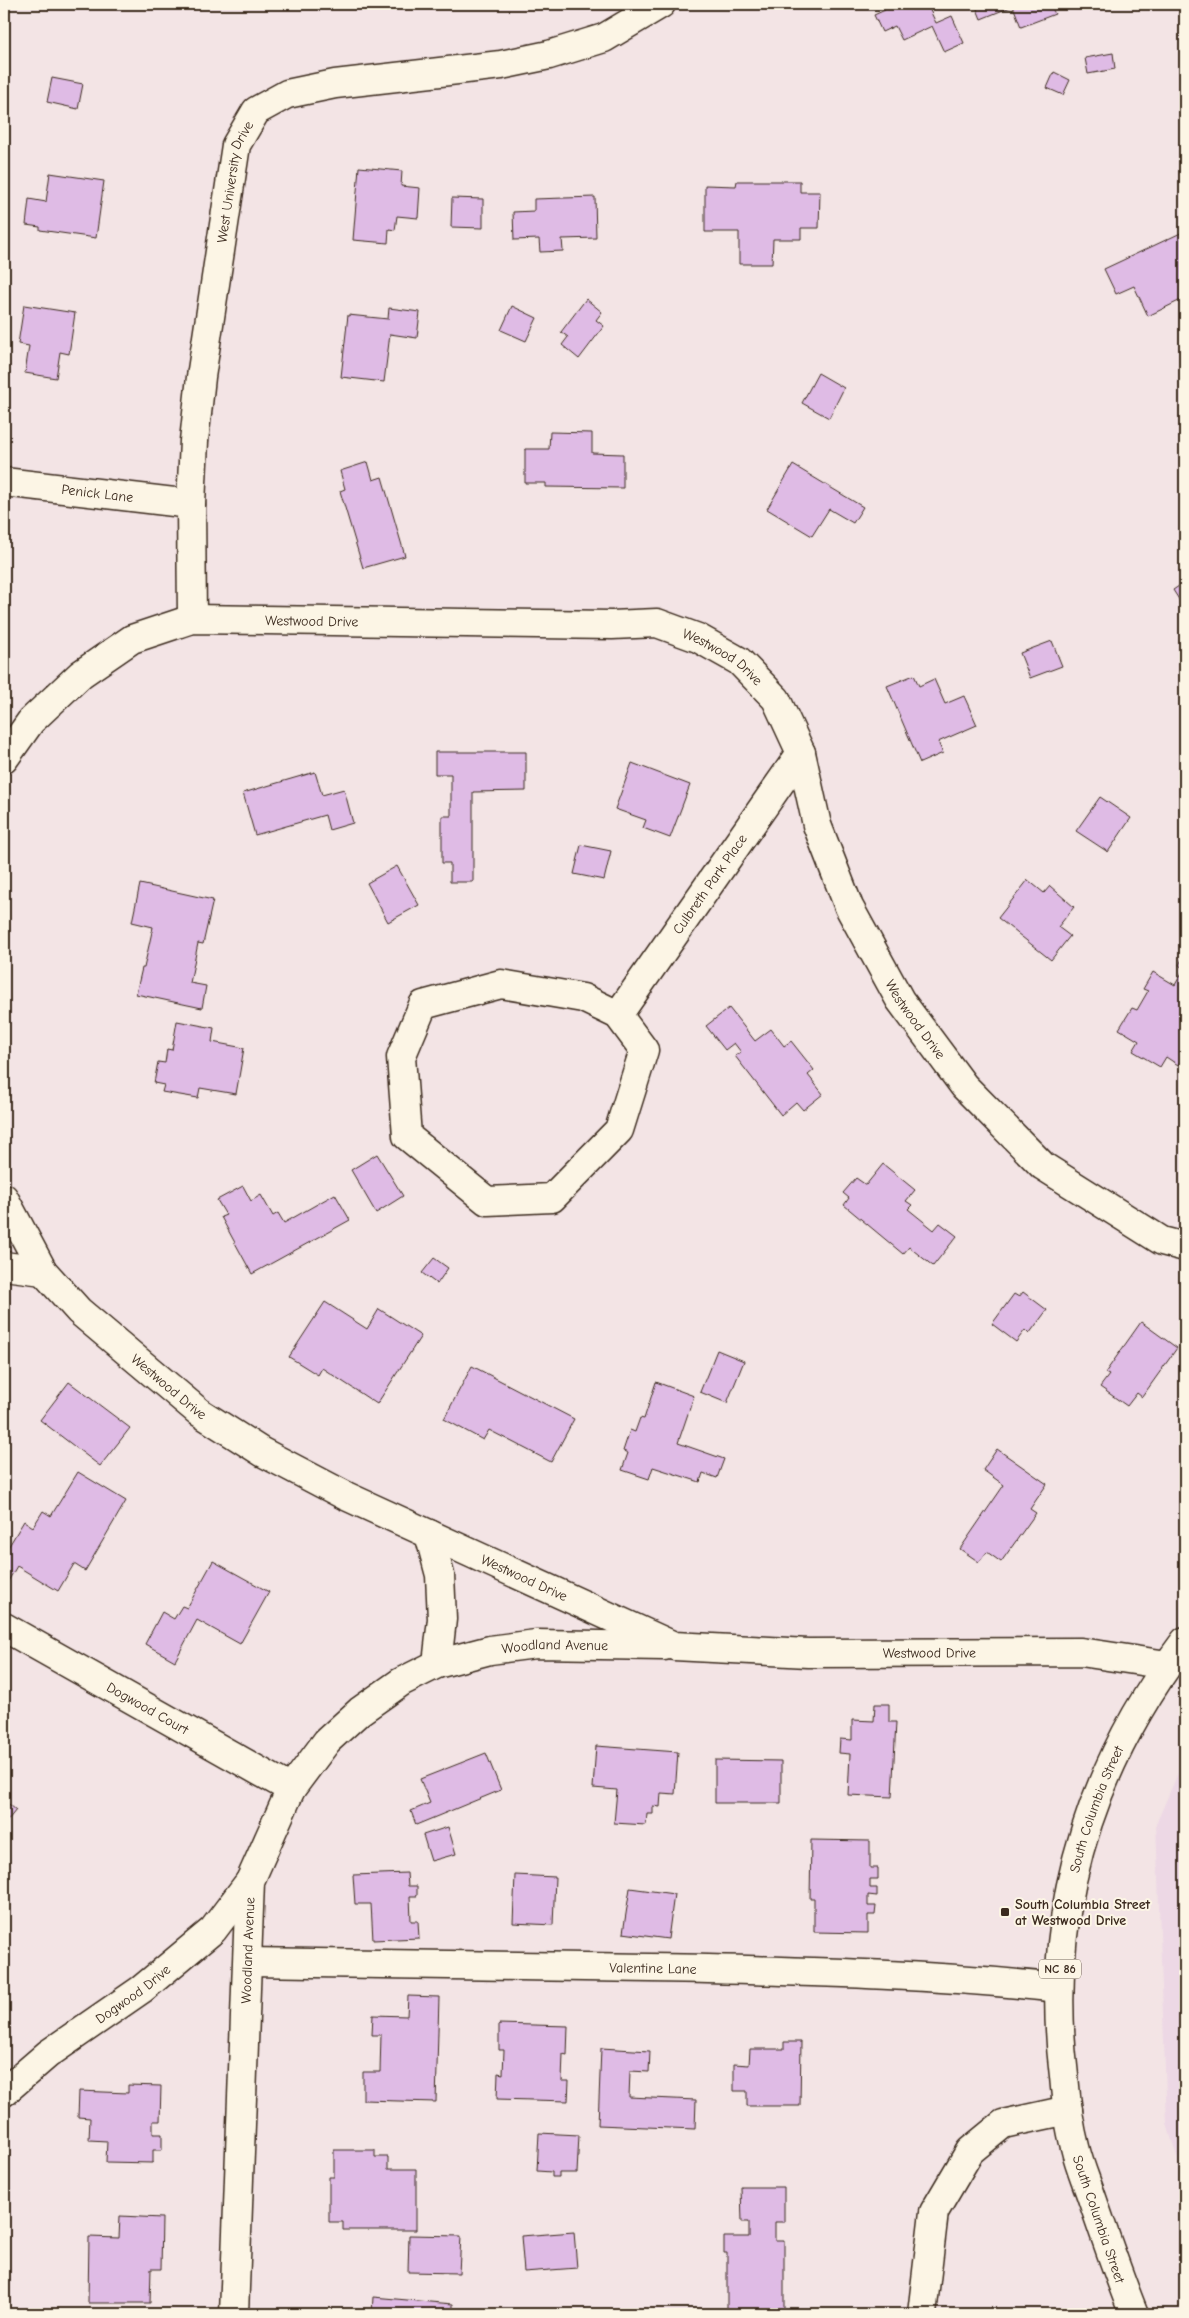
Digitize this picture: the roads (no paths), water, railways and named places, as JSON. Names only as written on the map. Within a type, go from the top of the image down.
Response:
[{"type":"street","name":"West University Drive","points":[[192,619],[191,504],[194,441],[201,377],[236,145],[256,111],[287,94],[335,84],[501,65],[549,55],[604,38],[661,4]]},
{"type":"street","name":"Penick Lane","points":[[4,482],[191,504]]},
{"type":"street","name":"Westwood Drive","points":[[4,759],[31,721],[82,674],[132,639],[192,619],[612,625],[657,623],[698,638],[738,662],[776,699],[801,753],[817,825],[849,907],[900,1000],[964,1086],[1043,1166],[1162,1241],[1185,1248]]},
{"type":"street","name":"Culbreth Park Place","points":[[618,1015],[801,753]]},
{"type":"street","points":[[501,984],[583,998],[618,1015],[644,1050],[619,1130],[552,1198],[488,1201],[407,1136],[400,1057],[424,1005],[501,984]]},
{"type":"street","name":"Westwood Drive","points":[[4,1198],[43,1271],[79,1311],[199,1412],[262,1452],[346,1496],[674,1646],[808,1653],[1080,1652],[1167,1665]]},
{"type":"street","points":[[4,1266],[43,1271]]},
{"type":"street","points":[[429,1534],[440,1575],[442,1619],[437,1664]]},
{"type":"street","name":"Dogwood Court","points":[[4,1627],[291,1789]]},
{"type":"street","name":"South Columbia Street","points":[[1134,2314],[1075,2148],[1059,2041],[1058,1988],[1065,1908],[1077,1855],[1099,1789],[1130,1728],[1167,1665],[1185,1641]]},
{"type":"street","name":"Woodland Avenue","points":[[234,2314],[250,1881],[291,1789],[327,1741],[360,1711],[400,1682],[437,1664],[490,1650],[536,1644],[674,1646]]},
{"type":"street","name":"Dogwood Drive","points":[[4,2092],[48,2054],[142,1989],[213,1930],[250,1881]]},
{"type":"street","name":"Valentine Lane","points":[[248,1962],[527,1965],[823,1972],[1004,1982],[1058,1988]]},
{"type":"street","points":[[922,2314],[934,2212],[970,2151],[1003,2124],[1068,2110]]},
{"type":"place","name":"South Columbia Street at Westwood Drive","points":[[1005,1912]]}]
